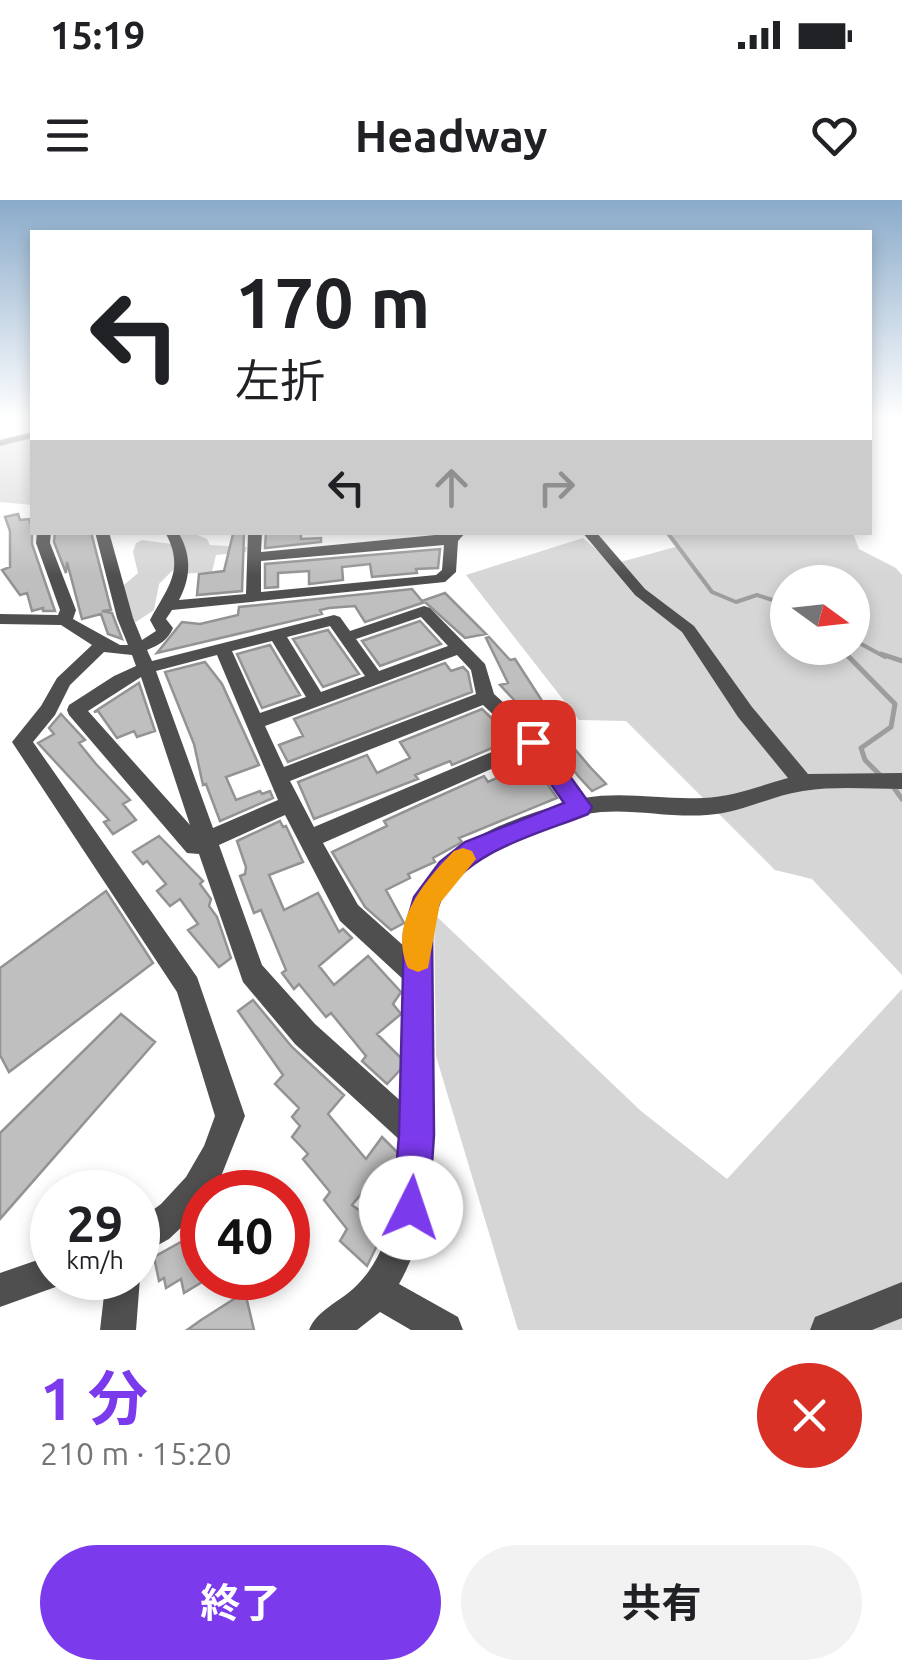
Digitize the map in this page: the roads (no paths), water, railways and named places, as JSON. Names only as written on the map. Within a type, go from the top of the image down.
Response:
[{"type":"street","points":[[44,535],[68,610],[64,621]]},
{"type":"street","points":[[103,535],[140,659],[252,972],[306,1034],[417,1135]]},
{"type":"street","points":[[172,535],[182,558],[168,606],[158,620],[165,634],[120,680],[76,710],[196,846],[290,804]]},
{"type":"street","points":[[252,597],[256,535]]},
{"type":"street","points":[[591,535],[640,592],[688,630],[745,712],[804,783]]},
{"type":"street","points":[[168,606],[440,579],[449,572],[456,536],[256,557]]},
{"type":"street","points":[[347,637],[424,611],[479,668],[486,696],[533,742],[580,807]]},
{"type":"street","points":[[0,619],[64,621],[100,647],[140,659],[222,648],[334,620],[376,679]]},
{"type":"street","points":[[277,635],[318,700]]},
{"type":"street","points":[[100,647],[63,682],[48,710],[22,742],[188,986],[230,1116],[200,1190],[160,1227]]},
{"type":"street","points":[[253,723],[462,647]]},
{"type":"street","points":[[222,648],[290,804],[349,914],[418,976]]},
{"type":"street","points":[[278,777],[486,696]]},
{"type":"street","points":[[310,839],[557,732]]},
{"type":"street","points":[[327,1330],[377,1290],[398,1256],[411,1208],[417,1135],[418,932],[428,897],[450,870],[474,850],[580,807],[616,802],[684,809],[725,805],[804,783],[902,781]]},
{"type":"street","points":[[0,1290],[30,1280]]},
{"type":"street","points":[[377,1290],[444,1330]]},
{"type":"street","points":[[118,1330],[121,1300]]},
{"type":"street","points":[[828,1330],[902,1300]]},
{"type":"waterway","points":[[669,535],[712,592],[736,602],[757,595],[770,599]]},
{"type":"waterway","points":[[870,649],[885,657]]},
{"type":"waterway","points":[[881,654],[902,661]]},
{"type":"waterway","points":[[857,665],[895,704],[891,727],[861,748],[865,760],[880,775]]},
{"type":"waterway","points":[[892,785],[902,799]]}]
